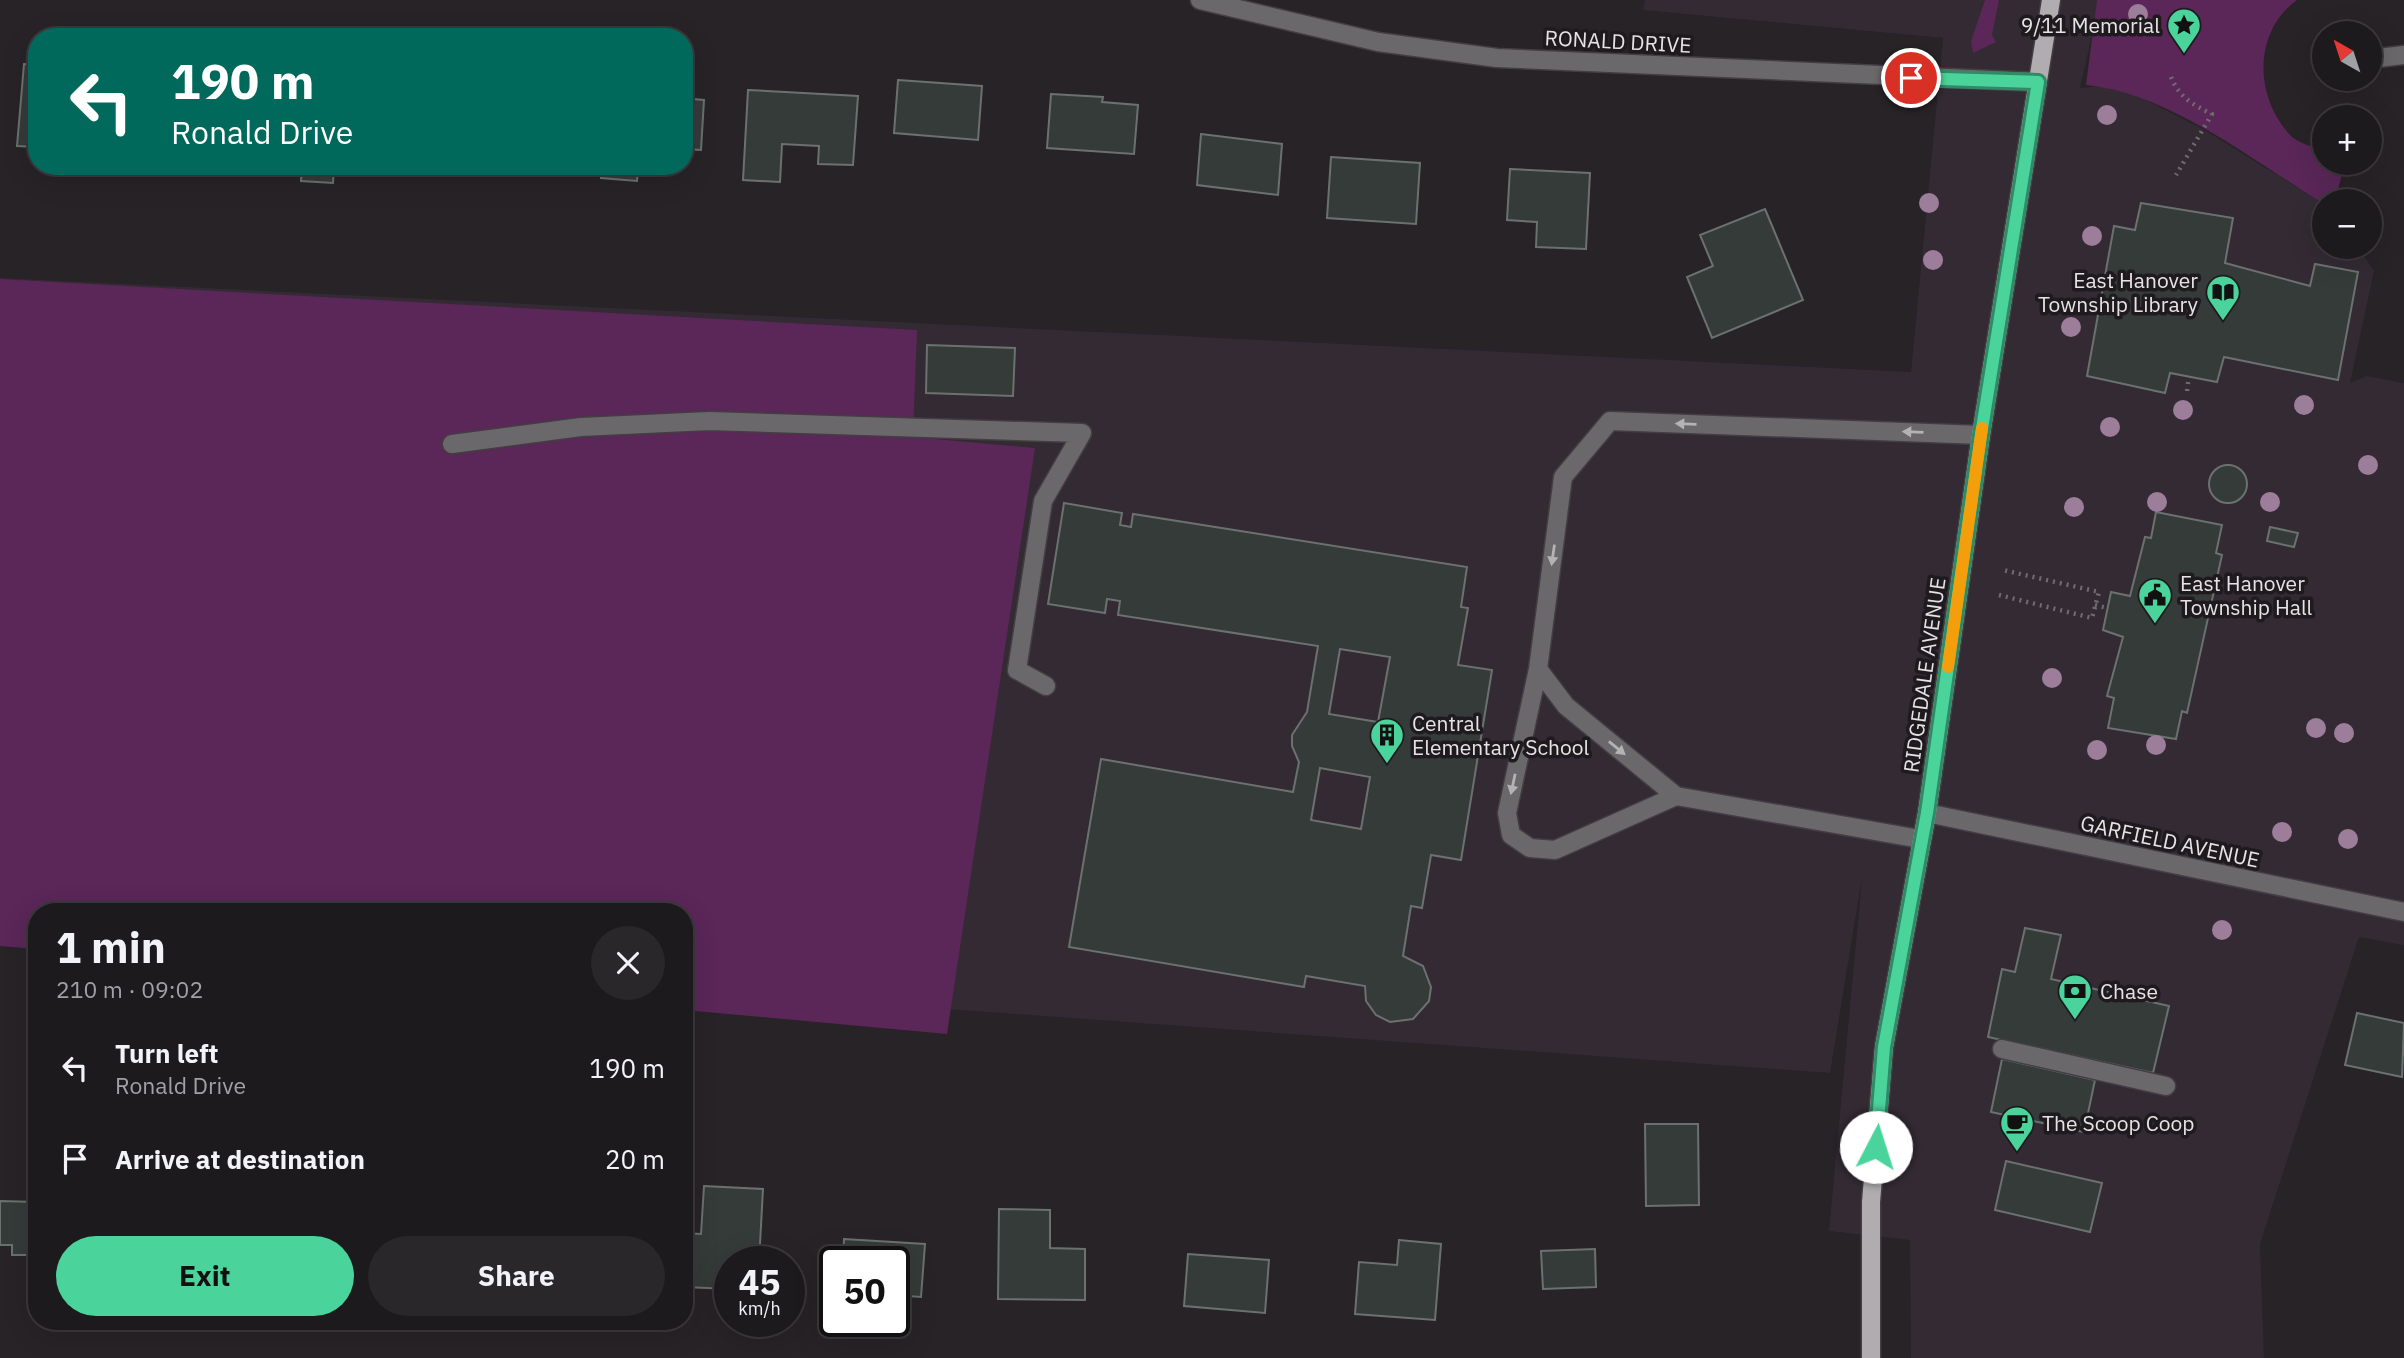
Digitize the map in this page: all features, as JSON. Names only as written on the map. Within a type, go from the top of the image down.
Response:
[{"type":"main road","name":"RIDGEDALE AVENUE","points":[[1871,1358],[1871,1202],[1884,1047],[1920,839],[1927,813],[1981,435],[2051,0]]},
{"type":"street","name":"RONALD DRIVE","points":[[1200,0],[1378,42],[1497,58],[2038,82]]},
{"type":"street","points":[[2382,58],[2404,55]]},
{"type":"street","points":[[452,444],[581,427],[709,421],[1082,432],[1043,501],[1017,670],[1046,685]]},
{"type":"street","points":[[1676,796],[1555,850],[1530,848],[1511,835],[1507,813],[1538,669],[1563,477],[1610,421],[1981,435]]},
{"type":"street","points":[[1538,669],[1566,706],[1676,796],[1920,839]]},
{"type":"street","name":"GARFIELD AVENUE","points":[[1927,813],[2404,912]]},
{"type":"street","points":[[2002,1049],[2166,1086]]},
{"type":"path","points":[[2171,77],[2176,90],[2190,103],[2211,114],[2176,175]]},
{"type":"path","points":[[2187,391],[2189,376]]},
{"type":"path","points":[[1999,595],[2092,618],[2099,592],[2003,570]]},
{"type":"path","points":[[2095,605],[2107,608]]},
{"type":"shaded area","points":[[1645,0],[2100,0],[2080,88],[2100,86],[2134,94],[2203,129],[2312,197],[2312,259],[2366,259],[2374,271],[2350,383],[2367,376],[2404,383],[2404,945],[2359,937],[2260,1244],[2264,1358],[1911,1358],[1910,1240],[1829,1231],[1862,878],[1830,1073],[693,991],[693,903],[28,903],[28,919],[0,941],[0,278],[1911,372],[1943,38],[1643,10]]},
{"type":"shaded area","points":[[1985,0],[1999,0],[1992,35],[1996,42],[1973,53],[1971,41]]},
{"type":"shaded area","points":[[2097,0],[2297,0],[2283,13],[2272,29],[2266,46],[2265,84],[2278,119],[2293,138],[2312,147],[2312,175],[2342,175],[2338,189],[2312,189],[2312,196],[2210,131],[2179,115],[2117,91],[2086,85]]},
{"type":"shaded area","points":[[0,279],[917,330],[913,437],[1035,448],[947,1034],[693,1011],[693,903],[28,903],[28,948],[0,946]]},
{"type":"building","points":[[24,64],[28,64],[28,147],[17,146]]},
{"type":"building","points":[[898,80],[982,86],[978,140],[894,133]]},
{"type":"building","points":[[748,90],[858,96],[853,165],[818,164],[819,146],[782,144],[780,182],[743,180]]},
{"type":"building","points":[[1051,94],[1103,97],[1102,102],[1138,105],[1134,154],[1047,148]]},
{"type":"building","points":[[693,99],[704,100],[701,150],[693,150]]},
{"type":"building","points":[[1201,134],[1282,144],[1278,195],[1197,185]]},
{"type":"building","points":[[1331,157],[1420,163],[1416,224],[1327,218]]},
{"type":"building","points":[[1510,169],[1590,173],[1586,249],[1536,247],[1537,222],[1507,220]]},
{"type":"building","points":[[301,175],[333,175],[333,183],[301,181]]},
{"type":"building","points":[[601,175],[637,175],[637,181],[601,178]]},
{"type":"building","name":"East Hanover Township Library","points":[[2141,203],[2233,218],[2225,263],[2310,286],[2315,264],[2358,272],[2338,380],[2224,357],[2217,382],[2170,373],[2165,393],[2087,376],[2114,226],[2135,230]]},
{"type":"building","points":[[1765,209],[1803,300],[1712,338],[1687,277],[1713,266],[1700,235]]},
{"type":"building","points":[[927,345],[1015,348],[1013,396],[926,393]]},
{"type":"building","points":[[2228,465],[2241,471],[2247,484],[2241,497],[2228,503],[2215,497],[2209,484],[2215,471]]},
{"type":"building","name":"Central Elementary School","points":[[1064,503],[1122,513],[1120,525],[1131,527],[1133,514],[1467,567],[1461,607],[1468,608],[1458,665],[1492,670],[1461,860],[1431,855],[1422,908],[1411,906],[1403,956],[1423,966],[1431,987],[1429,1001],[1413,1019],[1390,1022],[1376,1015],[1366,1001],[1365,986],[1306,976],[1304,987],[1069,947],[1101,759],[1293,792],[1299,762],[1292,746],[1292,735],[1307,712],[1318,646],[1118,615],[1120,601],[1107,599],[1105,613],[1048,604]],"holes":[[[1340,649],[1390,657],[1378,722],[1329,714]],[[1320,768],[1370,777],[1361,829],[1311,820]]]},
{"type":"building","name":"East Hanover Township Hall","points":[[2156,512],[2222,525],[2216,553],[2222,555],[2187,713],[2182,711],[2176,739],[2108,728],[2114,698],[2107,696],[2123,637],[2103,630],[2111,592],[2130,596],[2145,537],[2151,538]]},
{"type":"building","points":[[2270,527],[2298,533],[2294,547],[2267,541]]},
{"type":"building","points":[[2025,928],[2061,935],[2051,979],[2169,1006],[2153,1073],[1988,1037],[2002,969],[2015,972]]},
{"type":"building","points":[[2357,1013],[2404,1023],[2402,1077],[2345,1065]]},
{"type":"building","points":[[2002,1059],[2095,1080],[2084,1132],[1991,1112]]},
{"type":"building","points":[[1645,1124],[1698,1124],[1699,1205],[1646,1206]]},
{"type":"building","points":[[2006,1161],[2102,1183],[2090,1232],[1995,1210]]},
{"type":"building","points":[[704,1186],[763,1189],[760,1246],[714,1246],[714,1288],[693,1287],[693,1234],[701,1234]]},
{"type":"building","points":[[0,1201],[28,1202],[28,1255],[12,1255],[12,1245],[0,1245]]},
{"type":"building","points":[[999,1209],[1050,1210],[1050,1248],[1085,1249],[1085,1300],[998,1299]]},
{"type":"building","points":[[844,1239],[925,1244],[921,1297],[910,1296],[910,1246],[844,1246]]},
{"type":"building","points":[[1399,1240],[1441,1244],[1435,1320],[1355,1314],[1359,1262],[1397,1265]]},
{"type":"building","points":[[1595,1249],[1596,1287],[1543,1289],[1541,1251]]},
{"type":"building","points":[[1188,1254],[1269,1260],[1265,1313],[1184,1306]]},
{"type":"slow traffic","points":[[1948,667],[1982,428]]},
{"type":"place","name":"9/11 Memorial","points":[[2184,55]]},
{"type":"place","name":"East Hanover Township Library","points":[[2223,322]]},
{"type":"place","name":"East Hanover Township Hall","points":[[2155,625]]},
{"type":"place","name":"Central Elementary School","points":[[1387,765]]},
{"type":"place","name":"Chase","points":[[2075,1021]]},
{"type":"place","name":"The Scoop Coop","points":[[2017,1153]]},
{"type":"route","points":[[1876,1147],[1884,1047],[1920,839],[1927,813],[1981,435],[2038,82],[1911,78]]}]
